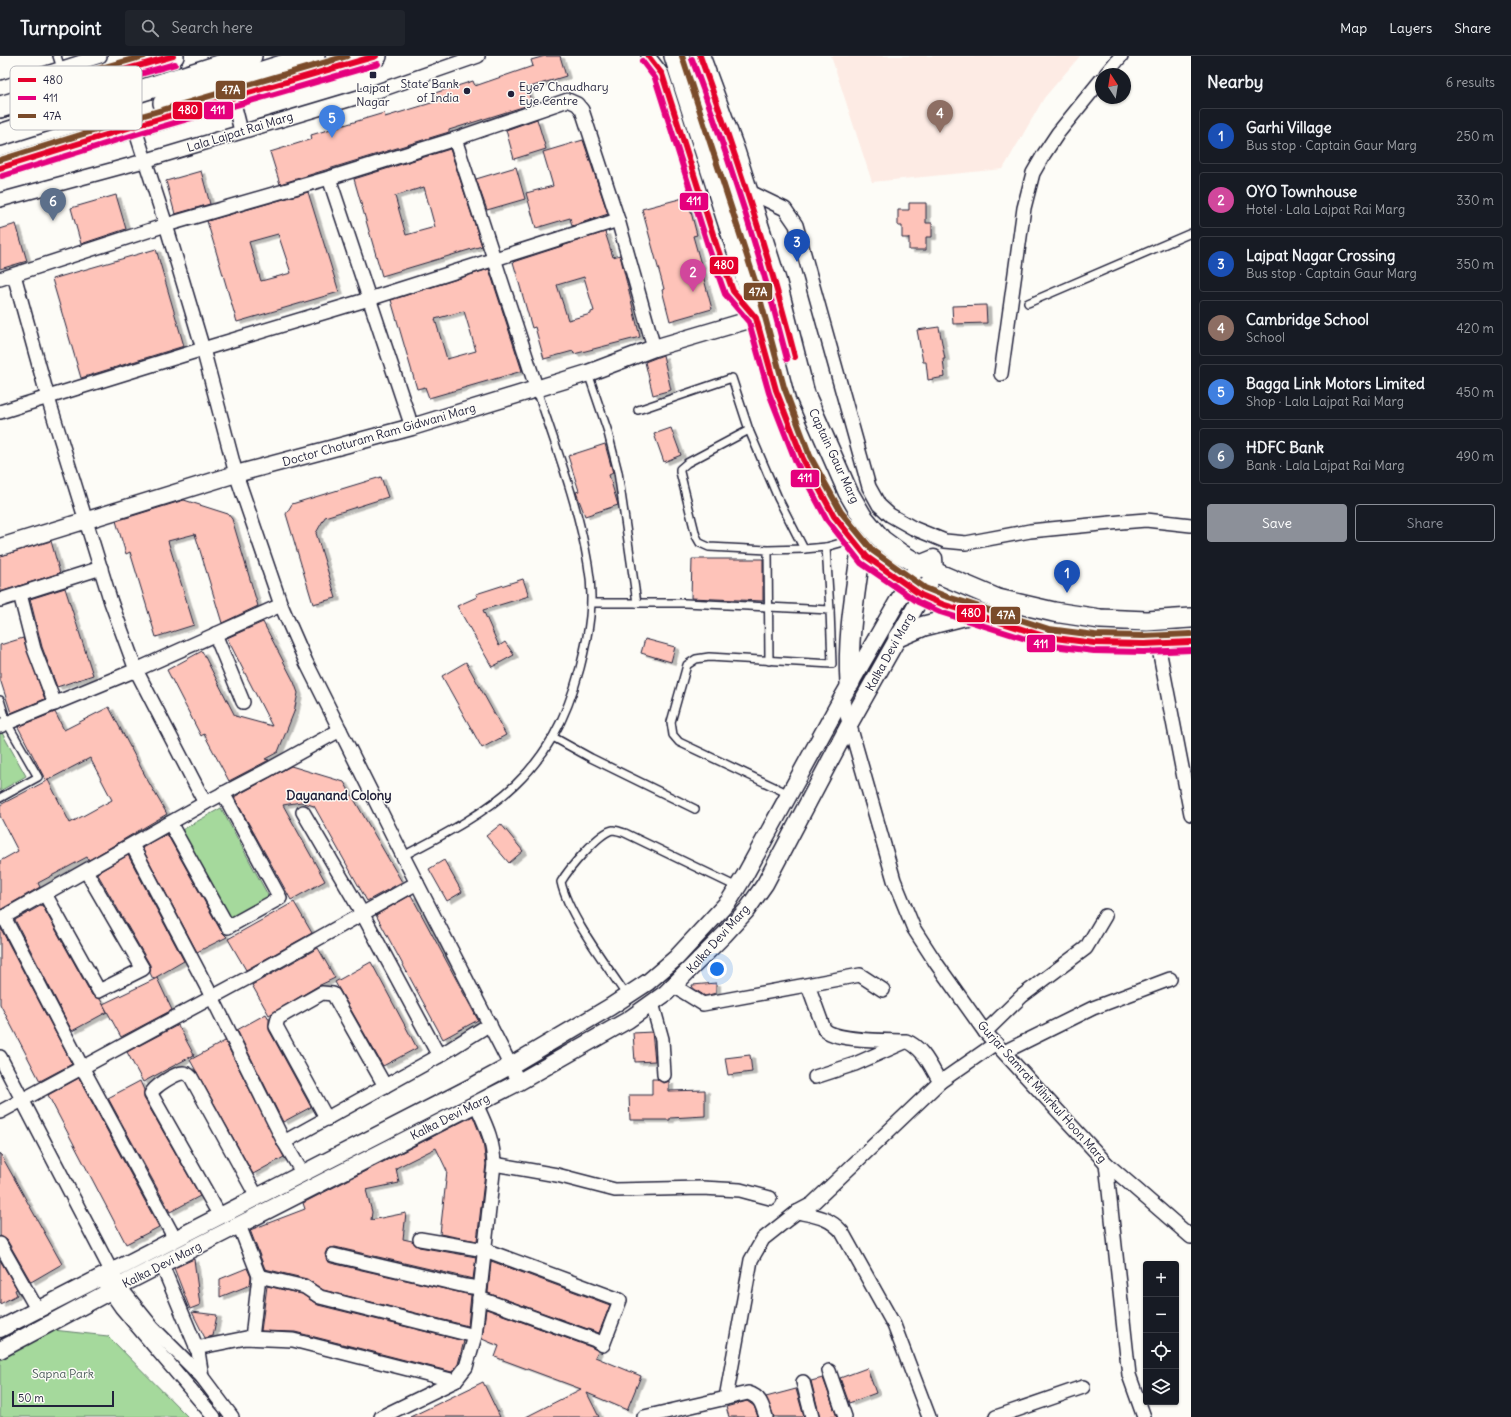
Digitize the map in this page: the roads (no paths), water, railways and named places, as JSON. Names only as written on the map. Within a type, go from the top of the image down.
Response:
[{"type":"main road","points":[[127,66],[173,56]]},
{"type":"main road","points":[[142,90],[251,56]]},
{"type":"main road","points":[[142,110],[314,56]]},
{"type":"main road","points":[[142,124],[233,99],[376,56]]},
{"type":"main road","points":[[674,56],[748,286],[776,390],[803,459],[834,516],[867,557],[914,591],[971,614],[1048,637],[1094,643],[1158,644],[1191,642]]},
{"type":"main road","name":"Captain Gaur Marg","points":[[700,56],[735,151],[777,283],[805,394],[848,492],[862,516],[882,540],[901,554],[929,564],[998,599],[1054,612],[1100,619],[1147,621],[1191,618]]},
{"type":"main road","points":[[0,107],[10,101]]},
{"type":"main road","points":[[0,135],[16,130]]},
{"type":"main road","points":[[0,154],[77,130]]},
{"type":"main road","points":[[0,168],[121,130]]},
{"type":"main road","points":[[843,677],[852,612],[857,545]]},
{"type":"main road","points":[[898,637],[924,626],[971,614]]},
{"type":"street","points":[[59,62],[100,56]]},
{"type":"street","name":"Lala Lajpat Rai Marg","points":[[0,200],[144,161],[372,93],[478,56]]},
{"type":"street","points":[[648,56],[662,74],[717,247],[733,291],[756,318]]},
{"type":"street","points":[[1111,68],[1120,56]]},
{"type":"street","points":[[1001,374],[1024,208],[1033,174],[1058,133],[1095,87]]},
{"type":"street","points":[[0,88],[10,88]]},
{"type":"street","points":[[233,99],[241,131]]},
{"type":"street","points":[[0,279],[166,225],[330,178],[455,139],[568,100],[577,104],[582,110],[618,220],[654,348]]},
{"type":"street","points":[[135,130],[166,225],[203,349],[236,474],[281,605],[306,662],[518,1082]]},
{"type":"street","points":[[455,139],[496,258],[537,390]]},
{"type":"street","points":[[330,178],[412,427]]},
{"type":"street","points":[[748,191],[785,209],[796,226],[869,487],[879,504],[890,515],[914,528],[946,542],[966,543],[1030,531],[1121,522],[1146,520],[1191,525]]},
{"type":"street","points":[[0,412],[369,299],[618,220]]},
{"type":"street","points":[[14,275],[48,398],[101,568],[136,670],[205,803]]},
{"type":"street","name":"Doctor Choturam Ram Gidwani Marg","points":[[0,547],[236,474],[412,427],[537,390],[588,373],[654,348],[756,318]]},
{"type":"street","points":[[929,564],[946,542]]},
{"type":"street","name":"Kalka Devi Marg","points":[[0,1350],[114,1289],[518,1082],[628,1020],[674,986],[746,911],[764,884],[898,637],[914,591],[929,564]]},
{"type":"street","points":[[0,600],[101,568]]},
{"type":"street","name":"Kalka Devi Marg","points":[[0,1329],[510,1066],[648,982],[676,958],[729,901],[789,794],[843,677],[914,591]]},
{"type":"street","points":[[20,594],[34,649],[55,704]]},
{"type":"street","points":[[4,725],[136,670],[281,605]]},
{"type":"street","points":[[214,634],[243,702]]},
{"type":"street","points":[[1158,644],[1191,814]]},
{"type":"street","name":"Gurjar Samrat Mihirkul Hoon Marg","points":[[843,677],[850,723],[894,880],[914,929],[985,1032],[1106,1163],[1191,1237]]},
{"type":"street","points":[[175,1239],[2,918],[205,803],[340,730]]},
{"type":"street","points":[[170,823],[228,927],[280,898],[223,793]]},
{"type":"street","points":[[303,812],[362,914],[438,1056]]},
{"type":"street","points":[[132,845],[212,997],[284,1142],[303,1174]]},
{"type":"street","points":[[45,894],[99,991],[143,969],[86,871]]},
{"type":"street","points":[[0,1112],[212,997],[417,883]]},
{"type":"street","points":[[985,1032],[1022,996],[1086,948],[1105,916]]},
{"type":"street","points":[[674,986],[703,1004],[860,975],[883,990]]},
{"type":"street","points":[[726,1398],[751,1260],[763,1239],[797,1212],[812,1204],[940,1082],[1000,1048],[1093,1008],[1170,979]]},
{"type":"street","points":[[808,985],[824,1029],[829,1034],[840,1038],[906,1041],[914,1044],[922,1052],[940,1082]]},
{"type":"street","points":[[327,1119],[276,1026],[278,1018],[322,993],[333,994],[386,1086]]},
{"type":"street","points":[[652,1003],[662,1039],[664,1076]]},
{"type":"street","points":[[284,1142],[386,1086],[490,1024]]},
{"type":"street","points":[[815,1077],[855,1064],[906,1041]]},
{"type":"street","points":[[0,1057],[23,1100],[105,1274],[160,1356],[214,1417]]},
{"type":"street","points":[[220,1216],[151,1094],[155,1087],[179,1074],[188,1074],[191,1077],[257,1197]]},
{"type":"street","points":[[381,1417],[455,1381],[466,1367],[475,1336],[494,1164],[490,1132],[476,1104]]},
{"type":"street","points":[[1106,1163],[1129,1375],[1144,1417]]},
{"type":"street","points":[[494,1164],[557,1174],[615,1190],[702,1188],[740,1190],[770,1198]]},
{"type":"street","points":[[797,1212],[826,1219],[834,1223],[842,1232],[894,1325],[929,1417]]},
{"type":"street","points":[[239,1225],[259,1276],[252,1338]]},
{"type":"street","points":[[333,1255],[479,1293],[595,1340],[603,1345],[620,1300],[485,1250],[420,1239]]},
{"type":"street","points":[[0,1244],[37,1310]]},
{"type":"street","points":[[162,1265],[196,1348],[202,1377]]},
{"type":"street","points":[[259,1276],[305,1287],[320,1297],[475,1336]]},
{"type":"street","points":[[114,1289],[202,1377],[232,1417]]},
{"type":"street","points":[[196,1348],[212,1343],[252,1338],[293,1340],[455,1381]]},
{"type":"street","points":[[830,1371],[845,1417]]},
{"type":"street","points":[[803,1382],[812,1417]]},
{"type":"street","points":[[996,1417],[1083,1387]]},
{"type":"street","points":[[644,1417],[685,1412],[726,1398],[748,1393],[756,1396],[761,1401],[766,1417]]},
{"type":"lane","points":[[1028,303],[1191,233]]},
{"type":"lane","points":[[588,373],[607,429],[618,472],[637,603]]},
{"type":"lane","points":[[638,410],[732,378],[749,430],[778,498],[804,549]]},
{"type":"lane","points":[[403,856],[446,834],[500,799],[536,765],[553,737],[569,702],[589,635],[592,603],[588,564],[579,520],[537,390]]},
{"type":"lane","points":[[749,430],[687,463],[680,469],[696,536],[700,543],[709,547],[768,550],[857,545]]},
{"type":"lane","points":[[789,794],[679,742],[672,735],[671,722],[687,665],[696,658],[709,657],[769,662],[843,677],[830,610],[826,547]]},
{"type":"lane","points":[[768,550],[769,662]]},
{"type":"lane","points":[[592,603],[686,603],[830,610]]},
{"type":"lane","points":[[0,700],[4,725],[38,777],[0,798]]},
{"type":"lane","points":[[553,737],[590,758],[695,809]]},
{"type":"lane","points":[[627,996],[586,933],[564,892],[561,882],[567,870],[603,834],[612,830],[625,833],[737,888]]},
{"type":"place","name":"Lajpat Nagar","points":[[373,75]]},
{"type":"place","name":"State Bank of India","points":[[467,91]]},
{"type":"place","name":"Eye7 Chaudhary Eye Centre","points":[[511,94]]},
{"type":"place","name":"Cambridge School","points":[[940,133]]},
{"type":"place","name":"Bagga Link Motors Limited","points":[[332,138]]},
{"type":"place","name":"HDFC Bank","points":[[53,221]]},
{"type":"place","name":"Lajpat Nagar Crossing","points":[[797,262]]},
{"type":"place","name":"OYO Townhouse","points":[[693,292]]},
{"type":"place","name":"Garhi Village","points":[[1067,593]]},
{"type":"district","name":"Dayanand Colony","points":[[339,795]]},
{"type":"park label","name":"Sapna Park","points":[[63,1374]]}]
